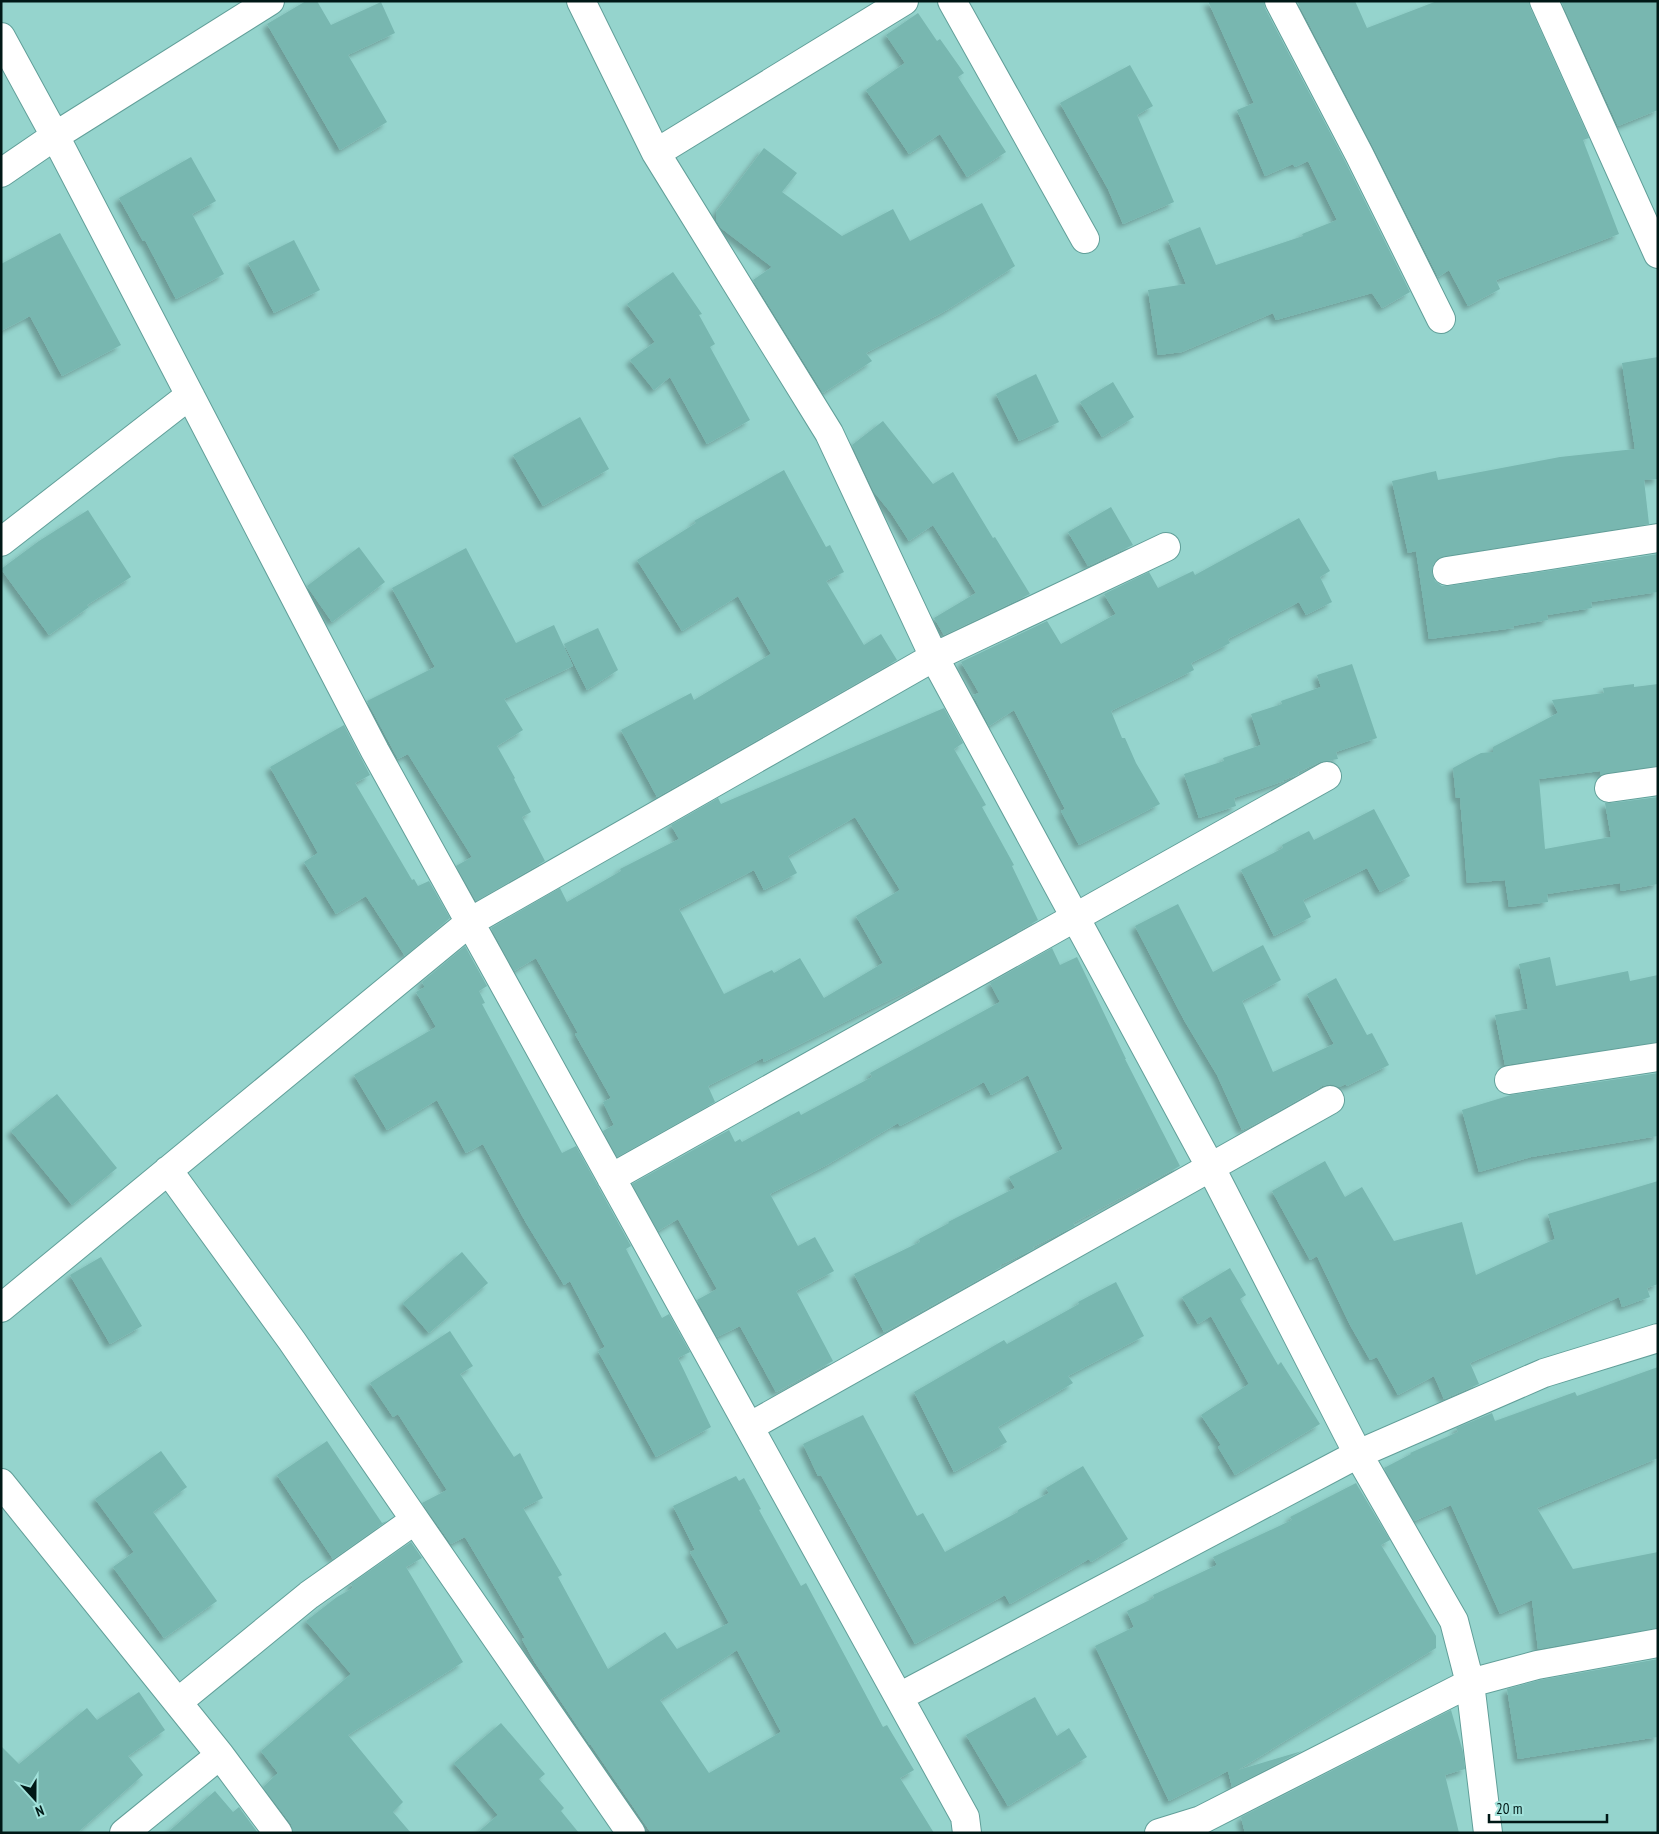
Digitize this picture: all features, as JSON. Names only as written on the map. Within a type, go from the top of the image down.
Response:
[{"type":"street","points":[[1,172],[270,1]]},
{"type":"street","points":[[581,1],[656,153],[829,433],[934,657],[1211,1168],[1358,1454],[1454,1621],[1470,1683],[1488,1833]]},
{"type":"street","points":[[656,153],[904,1]]},
{"type":"street","points":[[952,1],[1085,239]]},
{"type":"street","points":[[1279,1],[1359,154],[1441,319]]},
{"type":"street","points":[[1544,1],[1658,254]]},
{"type":"street","points":[[1,37],[55,136],[375,751],[965,1817],[967,1833]]},
{"type":"street","points":[[1,542],[190,395]]},
{"type":"street","points":[[1446,571],[1658,538]]},
{"type":"street","points":[[1,1308],[470,922],[934,657],[1166,546]]},
{"type":"street","points":[[611,1178],[1327,776]]},
{"type":"street","points":[[1609,788],[1658,781]]},
{"type":"street","points":[[1509,1080],[1658,1057]]},
{"type":"street","points":[[749,1427],[1330,1100]]},
{"type":"street","points":[[168,1170],[292,1341],[631,1833]]},
{"type":"street","points":[[899,1697],[1358,1454],[1544,1373],[1658,1338]]},
{"type":"street","points":[[1,1483],[220,1755],[278,1833]]},
{"type":"street","points":[[178,1702],[309,1595],[415,1520]]},
{"type":"street","points":[[1159,1833],[1203,1826],[1470,1683],[1537,1665],[1658,1643]]},
{"type":"street","points":[[124,1833],[220,1755]]},
{"type":"building","points":[[306,1],[317,1],[331,25],[381,2],[395,33],[348,55],[387,122],[340,150],[267,24]]},
{"type":"building","points":[[1208,1],[1264,1],[1265,8],[1345,161],[1410,292],[1382,308],[1372,293],[1276,320],[1273,313],[1182,352],[1158,355],[1148,290],[1186,284],[1168,240],[1200,227],[1216,265],[1303,236],[1302,234],[1337,220],[1308,161],[1295,167],[1293,164],[1265,176],[1237,110],[1254,103]]},
{"type":"building","points":[[1297,1],[1355,1],[1367,28],[1437,1],[1529,1],[1589,138],[1583,140],[1619,234],[1496,280],[1500,289],[1468,306],[1449,270],[1438,277]]},
{"type":"building","points":[[1561,1],[1658,1],[1658,110],[1618,126]]},
{"type":"building","points":[[918,13],[937,41],[940,39],[964,73],[958,77],[1006,152],[967,177],[940,134],[909,154],[866,90],[905,63],[886,35]]},
{"type":"building","points":[[1130,65],[1153,106],[1137,115],[1174,202],[1123,224],[1108,189],[1060,103]]},
{"type":"building","points":[[764,148],[797,173],[782,192],[842,236],[893,209],[910,241],[982,203],[1015,266],[947,310],[866,353],[872,361],[823,393],[753,280],[772,267],[721,228],[716,220],[716,212]]},
{"type":"building","points":[[191,157],[216,201],[192,214],[224,274],[176,299],[145,240],[143,241],[119,198]]},
{"type":"building","points":[[60,233],[121,345],[62,376],[30,316],[1,331],[1,264]]},
{"type":"building","points":[[294,240],[320,290],[274,313],[248,263]]},
{"type":"building","points":[[673,272],[702,314],[699,315],[715,344],[710,347],[750,420],[707,444],[670,377],[654,390],[630,360],[655,342],[627,304]]},
{"type":"building","points":[[1658,357],[1658,479],[1644,480],[1649,524],[1445,556],[1437,559],[1433,565],[1432,573],[1435,581],[1442,586],[1449,586],[1658,554],[1658,592],[1591,602],[1592,608],[1547,615],[1548,620],[1513,626],[1514,628],[1429,639],[1416,551],[1408,553],[1392,481],[1436,471],[1438,480],[1560,457],[1635,449],[1622,363]]},
{"type":"building","points":[[1036,374],[1059,422],[1019,441],[996,394]]},
{"type":"building","points":[[1113,382],[1134,417],[1102,437],[1080,402]]},
{"type":"building","points":[[580,417],[609,469],[543,506],[513,455]]},
{"type":"building","points":[[883,421],[933,484],[953,472],[1030,594],[944,635],[934,618],[976,593],[933,525],[909,541],[891,513],[874,492],[852,445]]},
{"type":"building","points":[[784,470],[826,547],[830,545],[844,572],[826,581],[864,645],[881,634],[897,660],[657,797],[621,730],[691,693],[694,700],[771,654],[738,596],[682,631],[637,560],[696,523],[694,521]]},
{"type":"building","points":[[1111,507],[1133,545],[1088,566],[1068,532]]},
{"type":"building","points":[[88,510],[131,577],[87,605],[89,607],[49,635],[1,569],[39,541]]},
{"type":"building","points":[[1299,518],[1330,571],[1320,577],[1332,602],[1306,615],[1299,602],[1228,639],[1230,643],[1191,663],[1194,670],[1111,711],[1122,738],[1125,738],[1136,763],[1160,804],[1079,845],[1061,811],[1065,809],[1014,710],[989,726],[973,695],[979,693],[961,662],[1047,621],[1061,644],[1116,614],[1104,594],[1149,572],[1158,588],[1193,571],[1195,575]]},
{"type":"building","points":[[359,547],[385,582],[332,622],[307,586]]},
{"type":"building","points":[[466,548],[516,643],[554,625],[573,666],[504,699],[523,730],[497,746],[531,812],[522,817],[545,861],[476,901],[456,866],[472,857],[408,754],[398,759],[367,701],[435,667],[392,588]]},
{"type":"building","points":[[598,628],[618,670],[587,690],[564,644]]},
{"type":"building","points":[[1352,664],[1377,738],[1336,752],[1338,759],[1320,762],[1284,781],[1234,798],[1236,806],[1199,818],[1184,774],[1224,761],[1223,758],[1261,745],[1251,714],[1282,704],[1281,701],[1321,687],[1317,675]]},
{"type":"building","points":[[1634,684],[1634,687],[1658,684],[1658,766],[1600,775],[1600,771],[1539,779],[1545,849],[1611,837],[1605,803],[1658,797],[1658,884],[1621,891],[1620,883],[1547,894],[1548,902],[1509,907],[1505,880],[1467,883],[1460,798],[1456,798],[1453,768],[1481,753],[1493,752],[1493,747],[1558,713],[1552,700],[1604,693],[1603,688]]},
{"type":"building","points":[[944,708],[963,743],[954,749],[986,805],[982,807],[1014,865],[1012,866],[1038,920],[950,970],[764,1062],[763,1058],[708,1086],[715,1102],[617,1157],[603,1131],[614,1125],[603,1102],[611,1098],[575,1034],[578,1033],[536,958],[514,971],[491,928],[560,888],[567,902],[621,871],[620,869],[679,839],[671,825],[718,798],[721,804]],"holes":[[[855,817],[900,890],[856,916],[883,963],[824,998],[800,958],[774,973],[772,970],[724,994],[679,909],[754,870],[764,890],[797,873],[788,856]]]},
{"type":"building","points":[[344,725],[370,775],[355,783],[412,880],[414,879],[418,886],[429,881],[450,918],[405,956],[366,896],[336,914],[304,862],[318,853],[270,767]]},
{"type":"building","points":[[1374,809],[1410,876],[1380,892],[1367,868],[1303,900],[1311,917],[1274,936],[1241,870],[1283,848],[1282,845],[1309,831],[1314,840]]},
{"type":"building","points":[[1178,904],[1213,972],[1263,945],[1281,980],[1242,1001],[1273,1072],[1334,1044],[1307,994],[1336,978],[1367,1035],[1372,1033],[1389,1065],[1347,1086],[1346,1084],[1339,1087],[1331,1084],[1322,1086],[1242,1130],[1217,1075],[1184,1020],[1135,926]]},
{"type":"building","points":[[465,946],[487,986],[479,991],[485,1003],[482,1004],[562,1153],[576,1146],[631,1246],[626,1249],[662,1318],[669,1314],[690,1352],[678,1358],[711,1427],[656,1457],[598,1351],[605,1347],[570,1281],[564,1285],[525,1221],[483,1144],[466,1153],[437,1100],[387,1130],[354,1075],[436,1027],[416,992],[425,987],[422,982]]},
{"type":"building","points":[[1052,948],[1060,965],[1077,957],[1125,1059],[1180,1166],[1073,1223],[1075,1226],[1000,1265],[1001,1267],[884,1332],[854,1274],[920,1242],[919,1239],[948,1222],[1015,1188],[1009,1177],[1063,1149],[1028,1075],[991,1095],[984,1082],[900,1126],[898,1123],[827,1165],[770,1194],[798,1246],[815,1237],[834,1271],[796,1291],[833,1361],[776,1392],[740,1326],[717,1337],[697,1300],[717,1289],[678,1219],[658,1231],[632,1184],[729,1130],[735,1142],[740,1139],[742,1142],[799,1111],[801,1115],[872,1077],[870,1073],[1000,1002],[990,983]]},
{"type":"building","points":[[1550,957],[1556,986],[1628,971],[1630,981],[1658,975],[1658,1042],[1505,1065],[1495,1015],[1528,1009],[1519,964]]},
{"type":"building","points":[[1658,1073],[1658,1136],[1531,1157],[1479,1172],[1462,1110],[1511,1095]]},
{"type":"building","points":[[57,1094],[117,1168],[72,1205],[11,1131]]},
{"type":"building","points":[[1325,1161],[1345,1197],[1362,1187],[1394,1241],[1462,1222],[1476,1275],[1555,1239],[1548,1214],[1658,1181],[1658,1284],[1647,1288],[1650,1297],[1622,1307],[1619,1297],[1470,1363],[1479,1384],[1444,1399],[1434,1376],[1398,1395],[1377,1357],[1370,1360],[1350,1325],[1317,1256],[1310,1260],[1272,1191]]},
{"type":"building","points":[[462,1252],[488,1283],[429,1333],[403,1303]]},
{"type":"building","points":[[101,1257],[142,1326],[110,1344],[70,1275]]},
{"type":"building","points":[[1230,1268],[1246,1295],[1240,1299],[1278,1365],[1281,1362],[1320,1424],[1235,1475],[1218,1447],[1221,1445],[1201,1415],[1249,1384],[1211,1316],[1198,1324],[1182,1297]]},
{"type":"building","points":[[1116,1282],[1144,1336],[1068,1376],[1073,1383],[998,1427],[1007,1442],[954,1472],[914,1392],[1004,1340],[1007,1344]]},
{"type":"building","points":[[450,1331],[473,1366],[460,1374],[514,1457],[520,1453],[543,1498],[523,1508],[562,1575],[558,1577],[608,1669],[665,1632],[677,1649],[729,1623],[690,1552],[695,1550],[673,1506],[736,1476],[739,1481],[744,1478],[761,1509],[759,1510],[801,1586],[806,1583],[883,1727],[887,1725],[914,1770],[900,1778],[934,1833],[651,1833],[534,1661],[522,1639],[525,1638],[465,1537],[451,1544],[422,1503],[447,1490],[398,1414],[393,1417],[370,1383]],"holes":[[[737,1650],[781,1732],[709,1773],[660,1700]]]},
{"type":"building","points":[[1658,1367],[1658,1458],[1537,1508],[1573,1569],[1658,1552],[1658,1628],[1538,1649],[1532,1600],[1500,1614],[1451,1505],[1414,1521],[1384,1468],[1410,1453],[1458,1432],[1456,1428],[1492,1413],[1495,1421],[1575,1392],[1577,1396]]},
{"type":"building","points":[[863,1415],[917,1516],[923,1513],[945,1552],[1049,1493],[1046,1488],[1083,1466],[1128,1539],[1091,1562],[1089,1559],[1010,1604],[1005,1595],[915,1644],[821,1475],[818,1476],[803,1444]]},
{"type":"building","points":[[327,1441],[382,1523],[387,1521],[333,1559],[277,1475]]},
{"type":"building","points":[[161,1451],[187,1487],[153,1512],[217,1601],[164,1638],[113,1567],[134,1552],[95,1499]]},
{"type":"building","points":[[1356,1483],[1390,1540],[1381,1545],[1436,1636],[1436,1648],[1238,1770],[1302,1751],[1232,1787],[1228,1771],[1169,1801],[1095,1646],[1134,1627],[1127,1611],[1154,1598],[1153,1595],[1217,1565],[1213,1557],[1292,1520],[1290,1517]]},
{"type":"building","points":[[411,1542],[422,1558],[406,1567],[463,1662],[348,1735],[403,1802],[393,1812],[411,1833],[293,1833],[291,1824],[263,1787],[278,1773],[261,1751],[351,1674],[306,1621],[337,1597],[353,1588],[351,1584]]},
{"type":"building","points":[[1658,1659],[1658,1737],[1518,1759],[1507,1689],[1540,1680]]},
{"type":"building","points":[[139,1692],[165,1730],[128,1756],[143,1775],[77,1833],[1,1833],[1,1746],[19,1764],[87,1708],[97,1720]]},
{"type":"building","points":[[1035,1697],[1057,1736],[1069,1728],[1087,1757],[1008,1806],[966,1735]]},
{"type":"building","points":[[1451,1710],[1463,1752],[1465,1769],[1445,1775],[1459,1833],[1245,1833],[1241,1817]]},
{"type":"building","points":[[501,1723],[545,1774],[539,1779],[564,1808],[561,1811],[579,1833],[477,1833],[498,1815],[454,1763]]},
{"type":"building","points":[[215,1791],[233,1812],[239,1807],[258,1833],[167,1833]]}]
